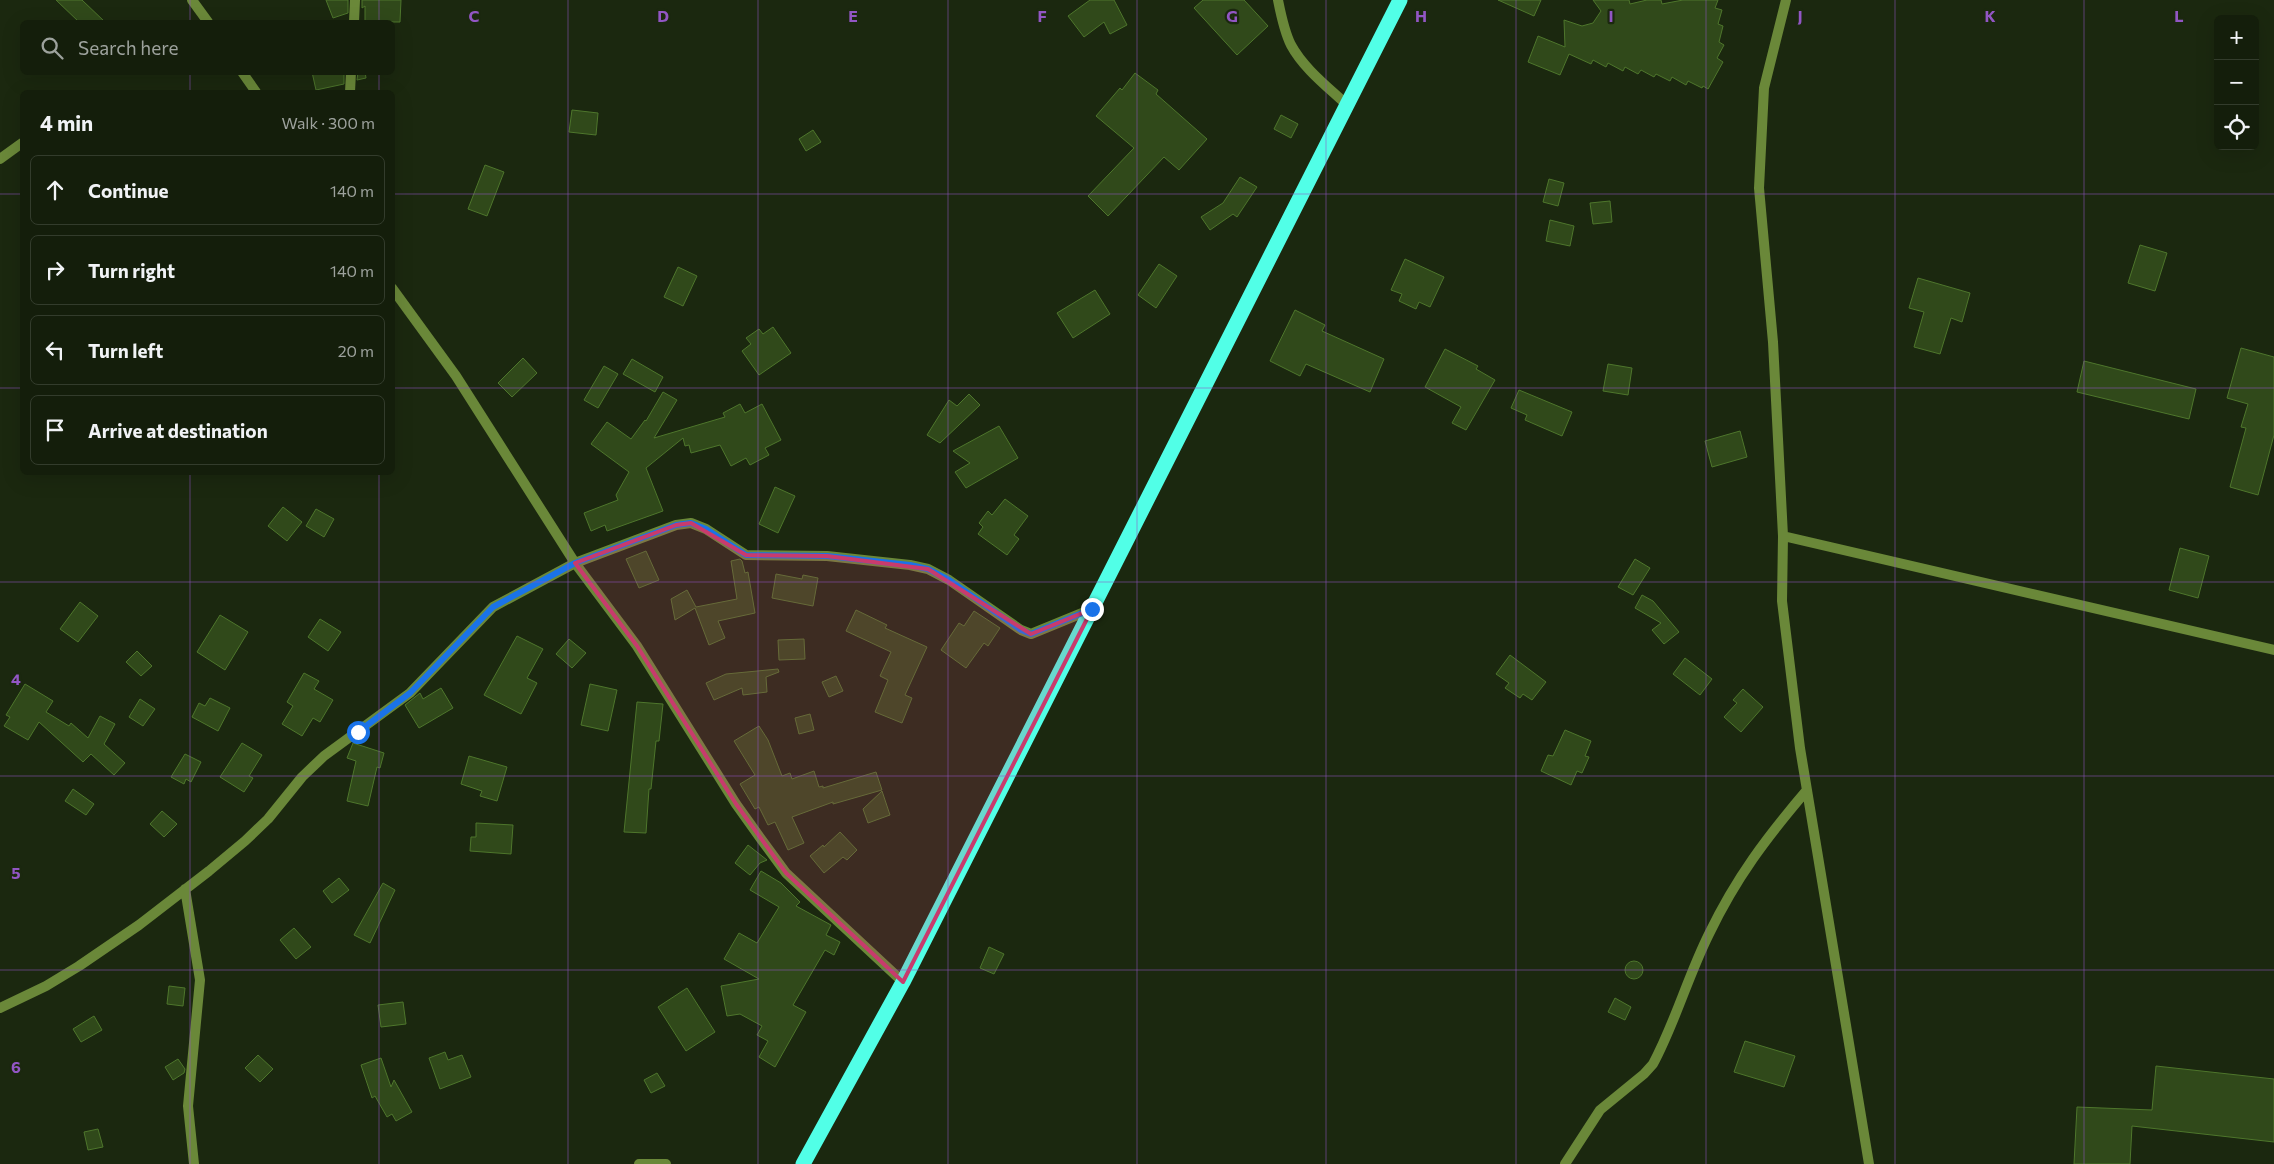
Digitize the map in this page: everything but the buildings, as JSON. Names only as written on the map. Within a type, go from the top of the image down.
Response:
[{"type":"highway","points":[[803,1164],[903,982],[1400,0]]},
{"type":"street","points":[[192,0],[207,20]]},
{"type":"street","points":[[354,20],[355,0]]},
{"type":"street","points":[[1278,0],[1284,26],[1292,46],[1315,75],[1348,104]]},
{"type":"street","points":[[1786,0],[1764,88],[1759,188],[1773,342],[1783,536],[1782,601],[1807,790],[1869,1164]]},
{"type":"street","points":[[244,75],[255,90]]},
{"type":"street","points":[[350,90],[351,75]]},
{"type":"street","points":[[0,159],[20,144]]},
{"type":"street","points":[[395,292],[456,376],[575,563],[637,646],[736,804],[786,873],[903,982]]},
{"type":"street","points":[[0,1008],[46,986],[80,966],[139,925],[245,841],[268,819],[302,777],[324,756],[410,693],[493,607],[575,563],[676,525],[691,523],[706,529],[746,555],[827,556],[910,565],[928,569],[949,580],[1021,630],[1031,634],[1092,609]]},
{"type":"street","points":[[1783,536],[2274,650]]},
{"type":"street","points":[[1565,1164],[1600,1110],[1644,1074],[1653,1064],[1709,934],[1746,866],[1766,837],[1807,790]]},
{"type":"street","points":[[185,889],[200,980],[188,1106],[194,1164]]},
{"type":"street","points":[[639,1164],[666,1164]]},
{"type":"highlighted area","points":[[691,523],[746,555],[827,556],[928,569],[1031,634],[1092,609],[903,982],[786,873],[736,804],[637,646],[575,563],[676,525]]},
{"type":"route","points":[[358,732],[410,693],[493,607],[575,563],[676,525],[691,523],[706,529],[746,555],[827,556],[910,565],[928,569],[949,580],[1026,633],[1031,634],[1092,609]]}]
